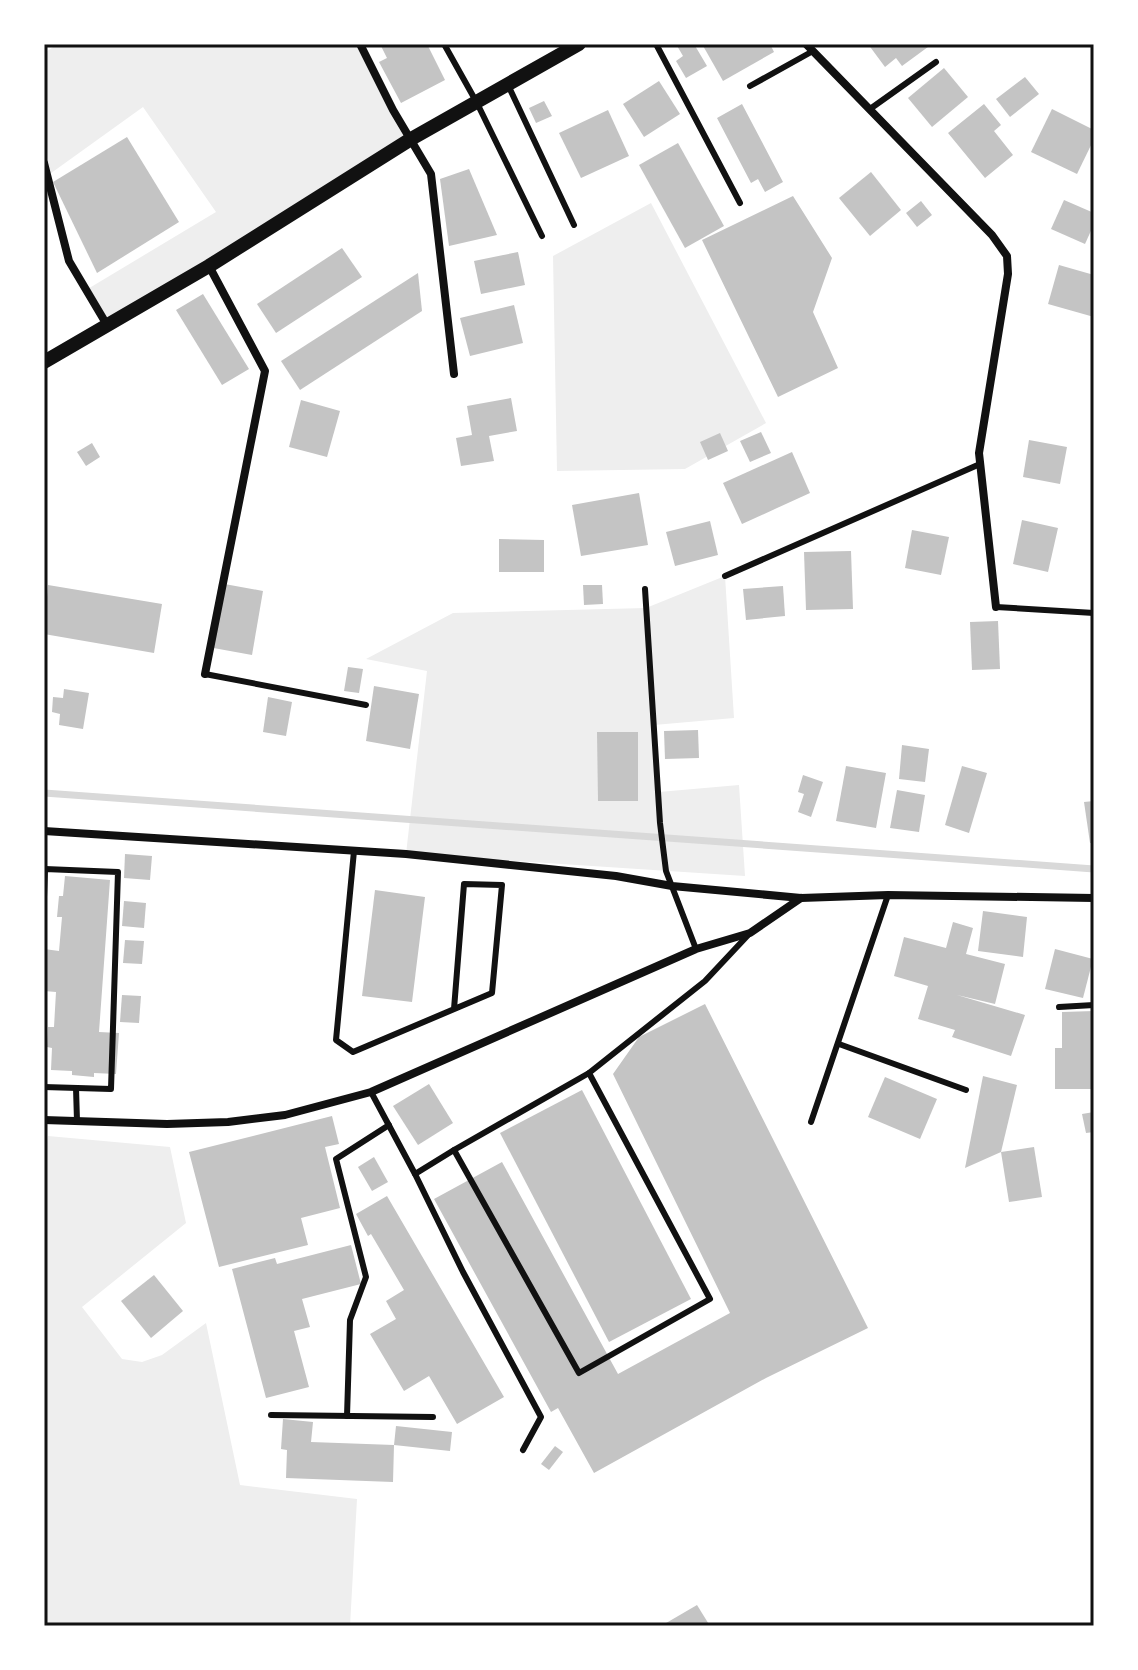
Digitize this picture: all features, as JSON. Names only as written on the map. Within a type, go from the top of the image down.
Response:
[{"type":"street","points":[[360,44],[431,174],[454,374]]},
{"type":"street","points":[[44,362],[209,266],[411,139],[572,46]]},
{"type":"street","points":[[809,47],[992,235],[1007,256],[1008,274],[979,453],[996,607]]},
{"type":"street","points":[[44,163],[69,261],[107,325]]},
{"type":"street","points":[[205,674],[265,371],[209,266]]},
{"type":"street","points":[[44,831],[354,851],[616,876],[672,886],[801,898],[888,895],[1094,898]]},
{"type":"street","points":[[44,1120],[228,1122],[285,1115],[371,1092],[696,949],[750,933],[801,898]]},
{"type":"lane","points":[[444,44],[477,103],[542,236]]},
{"type":"lane","points":[[656,44],[740,203]]},
{"type":"lane","points":[[750,86],[809,47]]},
{"type":"lane","points":[[870,109],[936,62]]},
{"type":"lane","points":[[508,85],[574,225]]},
{"type":"lane","points":[[725,576],[980,464]]},
{"type":"lane","points":[[645,589],[660,823],[666,871],[696,949]]},
{"type":"lane","points":[[996,607],[1094,613]]},
{"type":"lane","points":[[205,674],[366,705]]},
{"type":"lane","points":[[354,851],[336,1040],[353,1052],[492,993],[502,885],[464,884],[454,1009]]},
{"type":"lane","points":[[44,897],[45,869],[118,872],[111,1089],[44,1087]]},
{"type":"lane","points":[[811,1122],[888,895]]},
{"type":"lane","points":[[415,1174],[589,1073],[705,981],[750,933]]},
{"type":"lane","points":[[1059,1007],[1094,1005]]},
{"type":"lane","points":[[839,1044],[966,1090]]},
{"type":"lane","points":[[454,1150],[579,1373],[697,1307],[710,1299],[589,1073]]},
{"type":"lane","points":[[76,1088],[77,1121]]},
{"type":"lane","points":[[371,1092],[541,1417],[523,1450]]},
{"type":"lane","points":[[347,1416],[350,1320],[366,1277],[336,1159],[389,1125]]},
{"type":"lane","points":[[271,1415],[433,1417]]},
{"type":"shaded area","points":[[58,44],[360,44],[411,139],[107,325],[86,290],[216,212],[143,107],[47,176],[44,163],[44,53]]},
{"type":"shaded area","points":[[651,203],[766,423],[685,469],[557,471],[553,256]]},
{"type":"shaded area","points":[[725,576],[734,718],[654,725],[659,792],[739,785],[745,876],[406,854],[427,671],[366,659],[453,613],[646,608]]},
{"type":"shaded area","points":[[48,1136],[170,1147],[186,1223],[82,1307],[122,1359],[142,1362],[162,1355],[206,1323],[240,1485],[357,1499],[350,1626],[44,1626],[44,1161]]},
{"type":"building","points":[[380,44],[427,44],[445,80],[401,103],[379,62],[387,58]]},
{"type":"building","points":[[676,44],[694,44],[707,66],[686,78],[676,61],[683,56]]},
{"type":"building","points":[[702,44],[770,44],[774,52],[723,81]]},
{"type":"building","points":[[868,44],[932,44],[902,66],[896,58],[885,67]]},
{"type":"building","points":[[944,68],[968,97],[932,127],[908,98]]},
{"type":"building","points":[[1025,77],[1039,94],[1010,117],[996,99]]},
{"type":"building","points":[[659,81],[680,114],[644,137],[623,104]]},
{"type":"building","points":[[544,101],[552,116],[536,123],[529,108]]},
{"type":"building","points":[[742,104],[783,182],[765,192],[758,179],[751,183],[717,118]]},
{"type":"building","points":[[984,104],[1001,125],[994,131],[1013,155],[985,178],[948,133]]},
{"type":"building","points":[[1052,109],[1094,130],[1094,139],[1077,174],[1031,152]]},
{"type":"building","points":[[608,110],[629,156],[581,178],[559,133]]},
{"type":"building","points":[[127,137],[179,222],[97,273],[53,182]]},
{"type":"building","points":[[678,143],[724,226],[685,248],[639,165]]},
{"type":"building","points":[[469,169],[497,235],[449,246],[440,179]]},
{"type":"building","points":[[871,172],[901,210],[870,236],[839,198]]},
{"type":"building","points":[[793,196],[832,258],[813,312],[838,368],[778,397],[702,240]]},
{"type":"building","points":[[1064,200],[1094,213],[1094,224],[1085,244],[1051,229]]},
{"type":"building","points":[[921,201],[932,215],[917,227],[906,213]]},
{"type":"building","points":[[342,248],[362,277],[276,333],[257,304]]},
{"type":"building","points":[[518,252],[525,285],[481,294],[474,261]]},
{"type":"building","points":[[1059,265],[1094,275],[1094,317],[1048,304]]},
{"type":"building","points":[[418,273],[422,311],[300,390],[281,361]]},
{"type":"building","points":[[203,294],[249,369],[222,385],[176,310]]},
{"type":"building","points":[[514,305],[523,343],[470,356],[460,318]]},
{"type":"building","points":[[511,398],[517,431],[489,436],[494,461],[461,466],[456,438],[472,435],[467,406]]},
{"type":"building","points":[[301,400],[340,411],[327,457],[289,447]]},
{"type":"building","points":[[761,432],[771,453],[750,462],[740,441]]},
{"type":"building","points":[[720,433],[728,451],[708,460],[700,442]]},
{"type":"building","points":[[1029,440],[1067,447],[1060,484],[1023,477]]},
{"type":"building","points":[[92,443],[100,457],[86,466],[77,452]]},
{"type":"building","points":[[792,452],[810,493],[742,524],[723,483]]},
{"type":"building","points":[[639,493],[648,545],[581,556],[572,505]]},
{"type":"building","points":[[1022,520],[1058,528],[1048,572],[1013,564]]},
{"type":"building","points":[[710,521],[718,555],[675,566],[666,532]]},
{"type":"building","points":[[912,530],[949,537],[941,575],[905,568]]},
{"type":"building","points":[[499,539],[544,540],[544,572],[499,572]]},
{"type":"building","points":[[851,551],[853,609],[806,610],[804,552]]},
{"type":"building","points":[[219,583],[263,591],[252,655],[208,647]]},
{"type":"building","points":[[48,585],[162,604],[154,653],[44,634]]},
{"type":"building","points":[[583,585],[602,585],[603,604],[584,605]]},
{"type":"building","points":[[783,586],[785,616],[746,620],[743,589]]},
{"type":"building","points":[[998,621],[1000,669],[972,670],[970,622]]},
{"type":"building","points":[[348,667],[363,669],[359,693],[344,691]]},
{"type":"building","points":[[374,686],[419,694],[410,749],[366,741]]},
{"type":"building","points":[[64,689],[89,693],[83,729],[59,725],[60,714],[52,712],[53,697],[63,698]]},
{"type":"building","points":[[268,697],[292,702],[286,736],[263,732]]},
{"type":"building","points":[[698,730],[699,758],[665,759],[664,731]]},
{"type":"building","points":[[597,732],[638,732],[638,801],[598,801]]},
{"type":"building","points":[[902,745],[929,749],[925,782],[899,779]]},
{"type":"building","points":[[846,766],[886,773],[876,828],[836,821]]},
{"type":"building","points":[[962,766],[987,773],[969,833],[945,825]]},
{"type":"building","points":[[803,775],[823,782],[811,817],[798,812],[804,794],[798,792]]},
{"type":"building","points":[[897,790],[925,795],[919,832],[890,828]]},
{"type":"building","points":[[1094,801],[1094,843],[1090,843],[1084,802]]},
{"type":"building","points":[[125,854],[152,856],[150,880],[124,878]]},
{"type":"building","points":[[65,876],[110,880],[99,1032],[119,1033],[116,1074],[94,1073],[94,1077],[51,1070],[52,1048],[47,1047],[48,1027],[54,1027],[56,992],[44,991],[44,949],[59,951],[62,917],[57,917]]},
{"type":"building","points":[[375,890],[425,897],[412,1002],[362,996]]},
{"type":"building","points":[[124,901],[146,903],[144,928],[122,926]]},
{"type":"building","points":[[983,911],[1027,917],[1023,957],[978,951]]},
{"type":"building","points":[[953,922],[973,928],[966,954],[1005,964],[995,1004],[957,995],[1025,1015],[1011,1056],[952,1037],[955,1030],[918,1019],[928,986],[894,976],[904,937],[946,948]]},
{"type":"building","points":[[125,940],[144,941],[142,964],[123,963]]},
{"type":"building","points":[[1055,949],[1093,959],[1083,998],[1045,989]]},
{"type":"building","points":[[122,995],[141,996],[139,1023],[120,1022]]},
{"type":"building","points":[[705,1004],[868,1328],[766,1378],[594,1473],[558,1408],[551,1412],[434,1199],[502,1162],[618,1374],[730,1313],[613,1074],[639,1037]]},
{"type":"building","points":[[1094,1011],[1094,1089],[1055,1089],[1055,1048],[1062,1048],[1062,1012]]},
{"type":"building","points":[[983,1076],[1017,1085],[1001,1152],[965,1168]]},
{"type":"building","points":[[885,1077],[937,1099],[920,1139],[868,1117]]},
{"type":"building","points":[[429,1084],[453,1123],[418,1145],[393,1106]]},
{"type":"building","points":[[582,1090],[691,1299],[609,1342],[500,1133]]},
{"type":"building","points":[[1094,1112],[1094,1132],[1086,1133],[1082,1114]]},
{"type":"building","points":[[332,1116],[339,1144],[325,1147],[340,1208],[301,1218],[308,1245],[219,1267],[189,1152]]},
{"type":"building","points":[[1034,1147],[1042,1197],[1009,1202],[1001,1152]]},
{"type":"building","points":[[374,1157],[388,1182],[372,1191],[358,1167]]},
{"type":"building","points":[[387,1196],[504,1397],[457,1424],[429,1376],[404,1391],[370,1334],[396,1319],[386,1301],[404,1290],[356,1214]]},
{"type":"building","points":[[351,1245],[361,1284],[302,1299],[310,1327],[294,1331],[309,1387],[266,1398],[232,1269],[275,1258],[277,1264]]},
{"type":"building","points":[[154,1275],[183,1311],[151,1338],[121,1301]]},
{"type":"building","points":[[283,1419],[313,1422],[311,1442],[394,1445],[393,1482],[286,1478],[287,1450],[281,1449]]},
{"type":"building","points":[[396,1426],[452,1432],[450,1451],[394,1445]]},
{"type":"building","points":[[555,1446],[563,1452],[549,1470],[541,1464]]},
{"type":"building","points":[[697,1605],[710,1626],[661,1626]]},
{"type":"waterway","points":[[44,793],[1094,869]]}]
